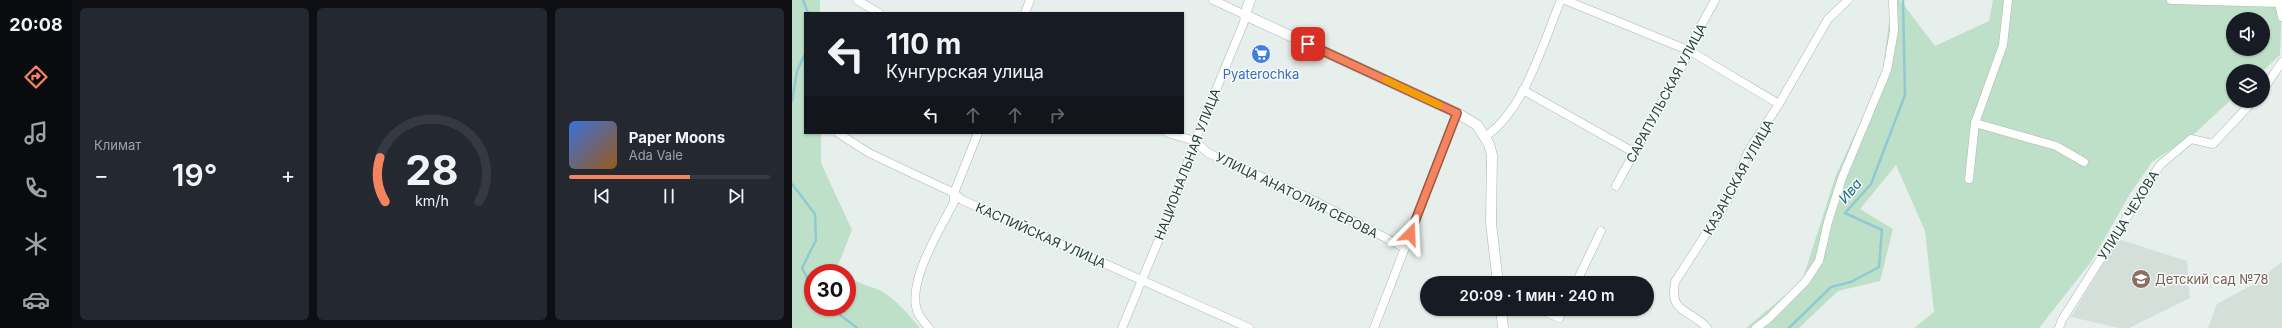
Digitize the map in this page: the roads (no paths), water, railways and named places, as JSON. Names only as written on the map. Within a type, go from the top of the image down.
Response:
[{"type":"street","points":[[857,0],[877,12]]},
{"type":"street","points":[[1025,12],[1030,0]]},
{"type":"street","points":[[1213,0],[1457,113],[1477,126],[1486,136],[1492,155],[1491,223],[1497,276]]},
{"type":"street","name":"НАЦИОНАЛЬНАЯ УЛИЦА","points":[[1122,328],[1164,228],[1195,141],[1250,0]]},
{"type":"street","points":[[1486,136],[1498,127],[1523,90],[1561,0]]},
{"type":"street","points":[[1565,0],[1690,51],[1779,104]]},
{"type":"street","name":"САРАПУЛЬСКАЯ УЛИЦА","points":[[1616,186],[1690,51],[1692,44],[1715,0]]},
{"type":"street","name":"КАЗАНСКАЯ УЛИЦА","points":[[1707,328],[1675,304],[1673,296],[1675,282],[1727,201],[1750,150],[1779,104],[1828,19],[1848,0]]},
{"type":"street","points":[[1756,328],[1768,319],[1805,282],[1819,261],[1828,222],[1842,178],[1887,70],[1894,31],[1893,0]]},
{"type":"street","points":[[1969,179],[1975,122],[2003,44],[2008,0]]},
{"type":"street","points":[[2171,0],[2279,4],[2282,17]]},
{"type":"street","points":[[2270,80],[2282,62]]},
{"type":"street","points":[[1523,90],[1635,153]]},
{"type":"street","name":"УЛИЦА ЧЕХОВА","points":[[2059,328],[2160,165],[2191,139],[2213,144],[2246,108]]},
{"type":"street","points":[[1374,328],[1457,113]]},
{"type":"street","points":[[1975,122],[2056,146],[2084,162]]},
{"type":"street","name":"КАСПИЙСКАЯ УЛИЦА","points":[[840,134],[868,153],[954,193],[962,200],[1249,328]]},
{"type":"street","points":[[929,328],[917,312],[915,290],[921,271],[954,202],[954,193],[978,134]]},
{"type":"street","name":"УЛИЦА АНАТОЛИЯ СЕРОВА","points":[[1171,134],[1195,141],[1208,153],[1309,198],[1405,248]]},
{"type":"street","points":[[1579,276],[1601,231]]},
{"type":"street","points":[[1502,316],[1503,328]]},
{"type":"waterway","points":[[803,0],[808,12]]},
{"type":"waterway","name":"Ива","points":[[1789,328],[1831,287],[1851,282],[1879,267],[1882,230],[1845,213],[1871,184],[1905,95],[1903,0]]},
{"type":"waterway","points":[[792,101],[797,71],[804,56]]},
{"type":"waterway","points":[[792,184],[815,214],[816,240],[804,264]]},
{"type":"waterway","points":[[804,264],[802,268],[804,272]]},
{"type":"waterway","points":[[842,316],[857,328]]},
{"type":"place","name":"Pyaterochka","points":[[1261,54]]},
{"type":"place","name":"Детский сад №78","points":[[2141,279]]}]
